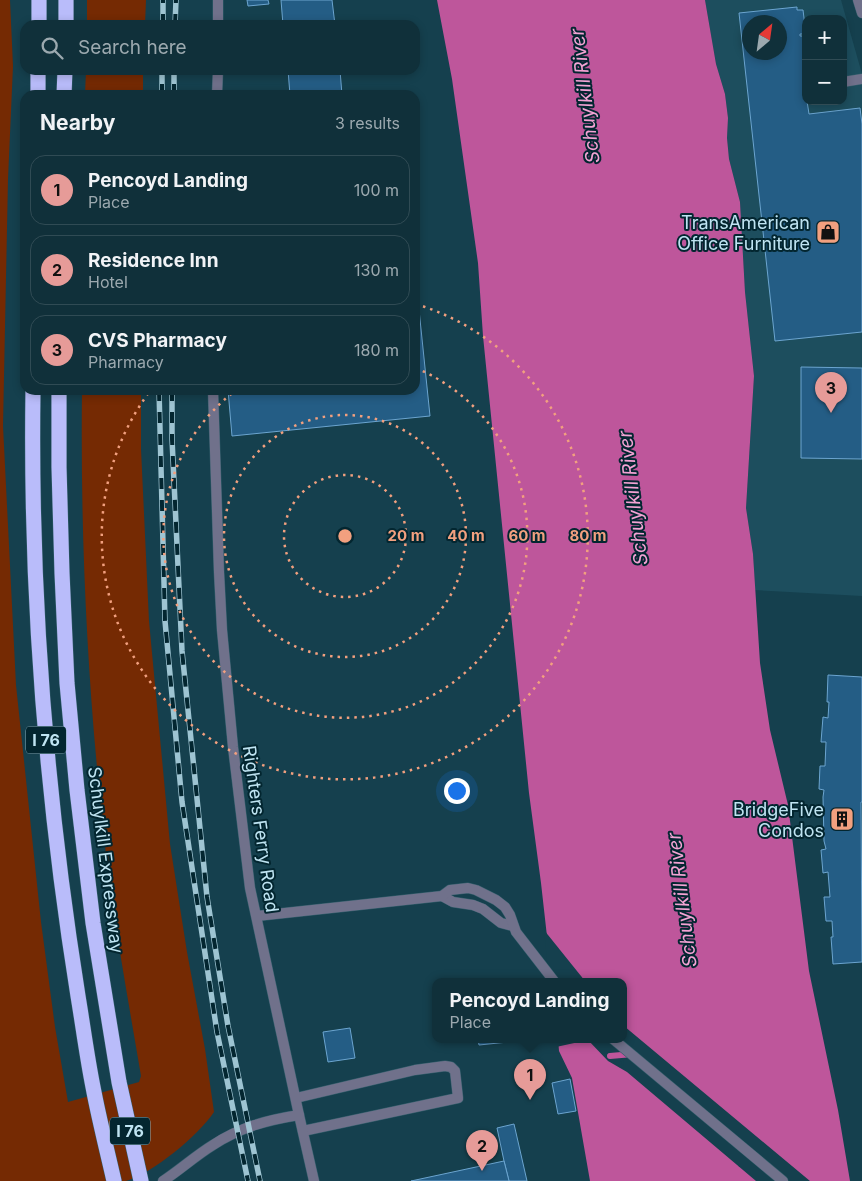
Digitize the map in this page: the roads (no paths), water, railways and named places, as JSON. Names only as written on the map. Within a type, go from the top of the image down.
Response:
[{"type":"highway","points":[[39,0],[39,20]]},
{"type":"highway","points":[[66,0],[66,20]]},
{"type":"highway","points":[[38,75],[38,90]]},
{"type":"highway","points":[[64,90],[65,75]]},
{"type":"highway","name":"I 76","points":[[33,395],[32,452],[35,567],[50,787],[68,933],[93,1087],[114,1181]]},
{"type":"highway","name":"Schuylkill Expressway","points":[[59,395],[67,683],[77,790],[93,923],[119,1082],[141,1181]]},
{"type":"street","points":[[218,0],[218,20]]},
{"type":"street","points":[[858,0],[862,13]]},
{"type":"street","points":[[217,90],[218,75]]},
{"type":"street","points":[[847,81],[862,79]]},
{"type":"street","name":"Righters Ferry Road","points":[[213,395],[218,572],[222,630],[233,747],[250,888],[314,1181]]},
{"type":"street","points":[[257,916],[442,896],[450,890],[458,888],[476,890],[505,907],[510,915],[513,926],[552,978]]},
{"type":"street","points":[[442,896],[453,902],[473,905],[483,909],[501,923],[513,926]]},
{"type":"street","points":[[618,1043],[783,1181]]},
{"type":"street","points":[[296,1098],[415,1070],[445,1066],[451,1067],[454,1071],[458,1098],[303,1131]]},
{"type":"street","points":[[163,1181],[212,1145],[233,1133],[250,1126],[299,1114]]},
{"type":"water","name":"Schuylkill River","points":[[437,0],[705,0],[716,64],[725,94],[728,118],[729,159],[740,202],[745,292],[754,376],[746,508],[753,554],[760,663],[770,730],[788,805],[809,971],[838,1110],[850,1181],[590,1181],[572,1078],[559,1051],[558,1043],[615,1043],[620,1068],[626,1067],[624,1043],[627,1043],[627,978],[552,978],[529,793],[483,336],[478,263],[452,79]],"holes":[[[737,1122],[746,1166],[739,1167],[731,1123]]]},
{"type":"waterway","points":[[610,1056],[633,1054]]},
{"type":"railway","points":[[163,0],[163,20]]},
{"type":"railway","points":[[175,20],[176,0]]},
{"type":"railway","points":[[162,75],[162,90]]},
{"type":"railway","points":[[174,75],[174,90]]},
{"type":"railway","points":[[159,395],[165,621],[182,802],[217,1032],[248,1181]]},
{"type":"railway","points":[[172,395],[172,439],[182,651],[207,897],[228,1026],[260,1181]]},
{"type":"place","name":"TransAmerican Office Furniture","points":[[828,232]]},
{"type":"place","name":"CVS Pharmacy","points":[[831,413]]},
{"type":"place","name":"BridgeFive Condos","points":[[842,819]]},
{"type":"place","name":"Pencoyd Landing","points":[[530,1100]]},
{"type":"place","name":"Residence Inn","points":[[482,1171]]}]
